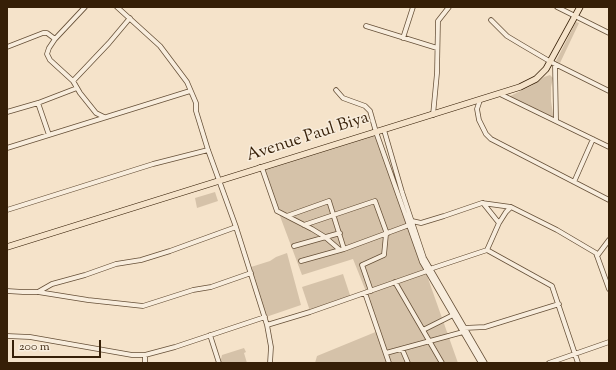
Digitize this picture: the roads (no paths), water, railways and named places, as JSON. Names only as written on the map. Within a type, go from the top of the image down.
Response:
[{"type":"main road","name":"Avenue Paul Biya","points":[[7,247],[520,87],[536,79],[553,63],[580,7]]},
{"type":"street","points":[[84,7],[55,39],[47,54],[50,60],[73,81],[96,113],[104,117]]},
{"type":"street","points":[[117,7],[160,46],[187,82],[196,103],[196,111],[208,150],[236,227],[265,317],[271,347],[270,363]]},
{"type":"street","points":[[402,38],[413,7]]},
{"type":"street","points":[[433,115],[437,73],[438,21],[449,7]]},
{"type":"street","points":[[557,7],[609,33]]},
{"type":"street","points":[[73,81],[110,43],[130,18]]},
{"type":"street","points":[[491,20],[507,36],[553,63],[609,91]]},
{"type":"street","points":[[366,26],[437,48]]},
{"type":"street","points":[[7,47],[43,33],[47,33],[55,39]]},
{"type":"street","points":[[553,63],[556,120]]},
{"type":"street","points":[[7,112],[38,103],[77,88]]},
{"type":"street","points":[[7,148],[190,90]]},
{"type":"street","points":[[336,90],[343,98],[368,108],[370,111],[376,132],[429,270],[453,315],[485,363]]},
{"type":"street","points":[[500,94],[609,147]]},
{"type":"street","points":[[477,109],[480,100]]},
{"type":"street","points":[[38,103],[49,135]]},
{"type":"street","points":[[469,103],[477,109],[482,127],[491,139],[609,200]]},
{"type":"street","points":[[384,130],[422,262],[429,270],[481,363]]},
{"type":"street","points":[[574,182],[593,139]]},
{"type":"street","points":[[7,210],[153,164],[208,150]]},
{"type":"street","points":[[262,168],[277,211],[325,237],[342,250]]},
{"type":"street","points":[[286,216],[329,201],[340,233],[342,250]]},
{"type":"street","points":[[304,225],[375,201],[386,234],[384,255],[362,265],[371,291]]},
{"type":"street","points":[[482,203],[499,223]]},
{"type":"street","points":[[301,261],[342,250],[411,223],[421,223],[482,203],[511,207],[593,251],[598,256],[609,289]]},
{"type":"street","points":[[267,325],[310,312],[486,250],[499,223],[511,207]]},
{"type":"street","points":[[415,231],[421,223]]},
{"type":"street","points":[[38,292],[52,284],[85,275],[116,264],[141,260],[236,227]]},
{"type":"street","points":[[294,246],[340,233]]},
{"type":"street","points":[[598,256],[609,240]]},
{"type":"street","points":[[486,250],[552,286],[578,363]]},
{"type":"street","points":[[7,291],[38,292],[88,300],[143,306],[193,290],[211,287],[251,273]]},
{"type":"street","points":[[395,282],[442,363]]},
{"type":"street","points":[[365,293],[390,363]]},
{"type":"street","points":[[386,353],[463,330],[485,327],[559,304]]},
{"type":"street","points":[[423,330],[453,315]]},
{"type":"street","points":[[7,336],[30,337],[132,355],[145,355],[176,347],[265,317]]},
{"type":"street","points":[[210,335],[219,363]]},
{"type":"street","points":[[549,363],[609,342]]},
{"type":"street","points":[[402,348],[408,363]]},
{"type":"street","points":[[144,363],[145,355]]}]
